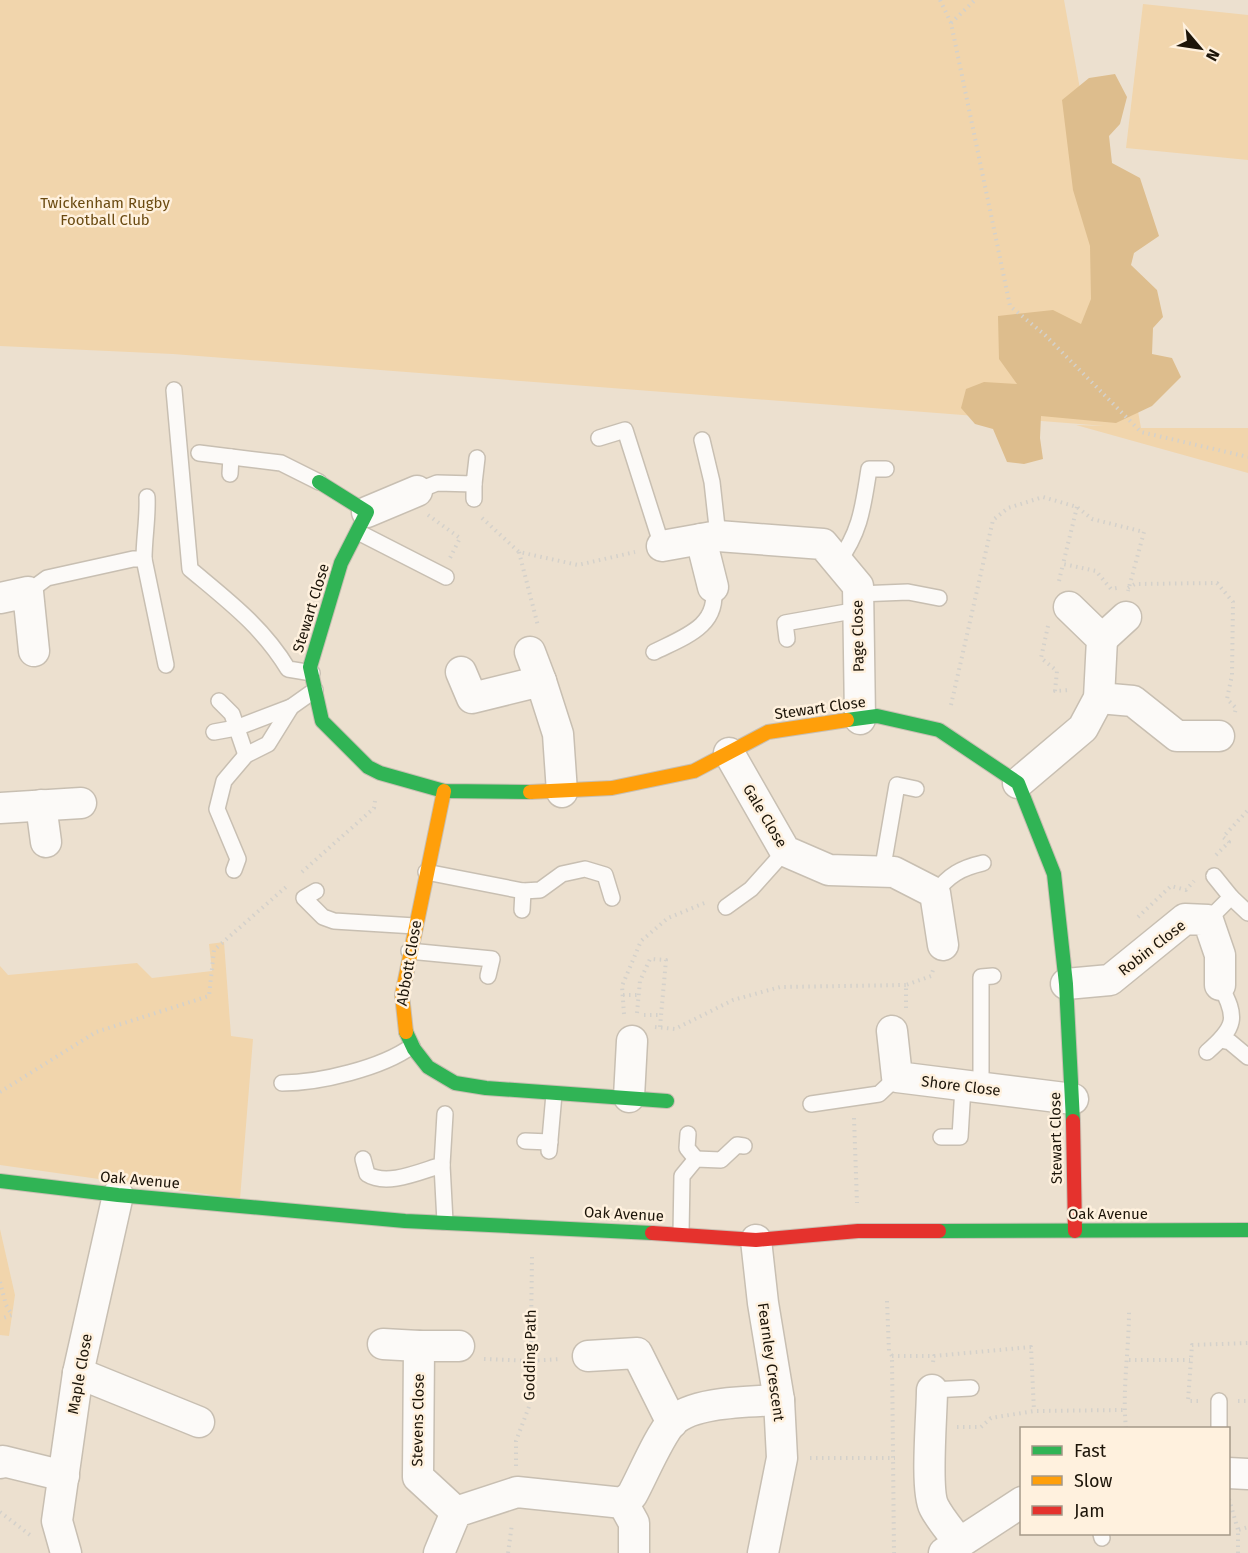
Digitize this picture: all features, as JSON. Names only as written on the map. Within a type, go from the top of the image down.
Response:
[{"type":"street","points":[[319,482],[362,522],[406,495]]},
{"type":"street","name":"Stewart Close","points":[[362,522],[341,563],[310,667],[322,721],[368,767],[380,773],[444,791],[562,792],[612,788],[694,771],[768,732],[877,716],[939,729],[1018,783],[1054,874],[1066,984],[1072,1099],[1075,1231]]},
{"type":"street","name":"Page Close","points":[[662,546],[709,538],[824,544],[858,586],[860,719]]},
{"type":"street","points":[[709,538],[713,586]]},
{"type":"street","points":[[14,595],[34,651]]},
{"type":"street","points":[[1059,603],[1102,639]]},
{"type":"street","points":[[1018,783],[1083,728],[1099,694],[1102,639],[1126,617]]},
{"type":"street","points":[[530,652],[558,734],[562,792]]},
{"type":"street","points":[[461,672],[472,698],[541,681]]},
{"type":"street","points":[[1099,694],[1133,700],[1177,736],[1227,728]]},
{"type":"street","name":"Gale Close","points":[[729,753],[785,851],[830,870],[894,872],[935,892]]},
{"type":"street","name":"Abbott Close","points":[[444,791],[409,951],[401,1013],[404,1031],[423,1062],[452,1082],[469,1086],[667,1101]]},
{"type":"street","points":[[0,808],[81,802]]},
{"type":"street","points":[[41,805],[46,842]]},
{"type":"street","points":[[935,892],[943,945]]},
{"type":"street","name":"Robin Close","points":[[1066,984],[1110,980],[1185,919],[1208,921],[1220,955],[1220,985]]},
{"type":"street","points":[[629,1097],[636,1028]]},
{"type":"street","points":[[892,1034],[897,1077]]},
{"type":"street","name":"Shore Close","points":[[897,1077],[1072,1099]]},
{"type":"street","name":"Oak Avenue","points":[[0,1181],[118,1195],[445,1222],[756,1240],[858,1231],[1248,1230]]},
{"type":"street","name":"Maple Close","points":[[66,1553],[57,1521],[78,1373],[118,1195]]},
{"type":"street","name":"Fearnley Crescent","points":[[756,1240],[763,1303],[779,1400],[782,1458],[772,1550]]},
{"type":"street","points":[[384,1344],[459,1346]]},
{"type":"street","name":"Stevens Close","points":[[419,1346],[418,1478],[456,1512]]},
{"type":"street","points":[[588,1356],[637,1353],[672,1422]]},
{"type":"street","points":[[78,1373],[200,1422]]},
{"type":"street","points":[[932,1390],[933,1427],[929,1458],[932,1505],[951,1547],[1020,1503]]},
{"type":"street","points":[[439,1553],[456,1512],[517,1492],[623,1503],[632,1495],[672,1422],[688,1413],[726,1404],[779,1400]]},
{"type":"street","points":[[0,1463],[3,1461],[64,1476]]},
{"type":"street","points":[[1230,1473],[1248,1474]]},
{"type":"street","points":[[623,1503],[634,1523],[634,1553]]},
{"type":"lane","points":[[174,390],[190,569],[254,623],[275,648],[288,669],[312,673]]},
{"type":"lane","points":[[599,438],[625,430],[662,546]]},
{"type":"lane","points":[[702,440],[712,482],[709,538]]},
{"type":"lane","points":[[199,453],[282,463],[319,482]]},
{"type":"lane","points":[[230,474],[231,457]]},
{"type":"lane","points":[[406,495],[437,483],[474,499],[477,458]]},
{"type":"lane","points":[[838,562],[853,542],[861,518],[869,469],[886,469]]},
{"type":"lane","points":[[147,497],[148,517],[144,535],[144,559],[166,665]]},
{"type":"lane","points":[[362,522],[446,577]]},
{"type":"lane","points":[[14,595],[47,578],[144,559]]},
{"type":"lane","points":[[654,652],[688,635],[708,618],[716,603],[713,586]]},
{"type":"lane","points":[[787,639],[785,623],[858,602],[908,592],[939,598]]},
{"type":"lane","points":[[214,732],[236,728],[291,707],[315,690]]},
{"type":"lane","points":[[219,701],[232,714],[246,755]]},
{"type":"lane","points":[[234,870],[238,859],[218,809],[224,781],[246,755],[268,744],[291,707]]},
{"type":"lane","points":[[882,872],[897,785],[916,789]]},
{"type":"lane","points":[[726,907],[751,889],[785,851]]},
{"type":"lane","points":[[935,892],[946,879],[963,867],[983,863]]},
{"type":"lane","points":[[426,872],[523,891],[540,891],[562,874],[585,869],[605,875],[612,898]]},
{"type":"lane","points":[[1214,876],[1248,913]]},
{"type":"lane","points":[[316,891],[304,898],[323,917],[334,921],[415,926]]},
{"type":"lane","points":[[522,910],[523,891]]},
{"type":"lane","points":[[1208,921],[1231,897]]},
{"type":"lane","points":[[409,951],[492,959],[488,976]]},
{"type":"lane","points":[[941,1137],[960,1137],[972,1088],[981,977],[993,976]]},
{"type":"lane","points":[[1207,1052],[1221,1040],[1230,1026],[1233,1009],[1220,985]]},
{"type":"lane","points":[[1221,1040],[1230,1042],[1248,1057]]},
{"type":"lane","points":[[282,1083],[365,1069],[400,1055],[412,1046]]},
{"type":"lane","points":[[811,1104],[879,1094],[897,1077]]},
{"type":"lane","points":[[525,1141],[549,1147],[554,1094]]},
{"type":"lane","points":[[445,1222],[442,1165],[446,1114]]},
{"type":"lane","points":[[688,1134],[687,1148],[696,1159],[722,1160],[737,1145],[744,1146]]},
{"type":"lane","points":[[363,1159],[367,1174],[380,1179],[404,1176],[442,1165]]},
{"type":"lane","points":[[681,1234],[682,1176],[696,1159]]},
{"type":"lane","points":[[932,1390],[971,1388]]},
{"type":"lane","points":[[1218,1401],[1219,1427]]},
{"type":"path","points":[[940,0],[951,23],[1010,306],[1045,334],[1141,432],[1248,457]]},
{"type":"path","points":[[951,23],[975,0]]},
{"type":"path","points":[[406,495],[460,538],[450,558],[442,558]]},
{"type":"path","points":[[939,729],[951,706],[993,520],[1008,508],[1043,497],[1077,507],[1092,519],[1144,532],[1128,588],[1126,617]]},
{"type":"path","points":[[474,499],[484,518],[519,552],[539,631],[530,652]]},
{"type":"path","points":[[1077,507],[1063,564],[1059,603],[1041,658],[1057,671],[1056,691],[1099,694]]},
{"type":"path","points":[[519,552],[578,565],[662,546]]},
{"type":"path","points":[[1063,564],[1096,571],[1111,589],[1128,588],[1135,584],[1217,583],[1233,602],[1232,675],[1227,699],[1236,708],[1227,728]]},
{"type":"path","points":[[0,1092],[96,1032],[209,996],[214,950],[374,808],[380,773]]},
{"type":"path","points":[[1214,876],[1206,867],[1229,842],[1223,837],[1248,810]]},
{"type":"path","points":[[726,907],[713,899],[668,918],[641,941],[622,986],[622,995],[636,1028],[675,1029],[733,1000],[780,987],[906,985],[931,976],[943,945]]},
{"type":"path","points":[[660,1027],[666,960],[650,959],[640,981],[636,1013],[642,1016],[661,1015]]},
{"type":"path","points":[[892,1034],[906,1037],[906,985]]},
{"type":"path","points":[[622,995],[638,995]]},
{"type":"path","points":[[854,1098],[858,1231]]},
{"type":"path","name":"Godding Path","points":[[508,1553],[517,1492],[516,1441],[530,1404],[532,1226]]},
{"type":"path","points":[[0,1282],[6,1305],[12,1315],[0,1319]]},
{"type":"path","points":[[887,1301],[889,1351],[892,1356],[894,1553]]},
{"type":"path","points":[[1126,1427],[1124,1410],[1129,1360],[1129,1312]]},
{"type":"path","points":[[1218,1401],[1188,1401],[1192,1345],[1248,1343]]},
{"type":"path","points":[[459,1346],[468,1358],[530,1361],[588,1356]]},
{"type":"path","points":[[892,1356],[934,1356],[1030,1347],[1034,1411]]},
{"type":"path","points":[[932,1390],[934,1356]]},
{"type":"path","points":[[1129,1360],[1190,1360]]},
{"type":"path","points":[[933,1427],[981,1427],[991,1418],[1034,1411],[1124,1410]]},
{"type":"path","points":[[782,1458],[929,1458]]},
{"type":"path","points":[[1230,1505],[1238,1530],[1238,1553]]},
{"type":"path","points":[[1238,1530],[1248,1527]]},
{"type":"green space","name":"Twickenham Rugby Football Club","points":[[0,0],[1064,0],[1141,428],[1248,428],[1248,473],[1076,425],[1105,426],[173,354],[0,346]]},
{"type":"green space","points":[[1143,4],[1248,15],[1248,160],[1126,148]]},
{"type":"green space","points":[[224,942],[231,1036],[253,1039],[240,1199],[0,1165],[0,966],[8,975],[137,963],[152,978],[212,971],[209,944]]},
{"type":"green space","points":[[0,1229],[15,1295],[9,1336],[0,1335]]},
{"type":"shaded area","points":[[1115,74],[1127,97],[1120,124],[1109,136],[1112,163],[1140,178],[1159,236],[1134,253],[1131,265],[1157,290],[1163,317],[1153,328],[1152,354],[1172,358],[1181,377],[1152,406],[1116,423],[1041,416],[1040,438],[1043,459],[1024,464],[1007,462],[993,429],[975,424],[961,408],[966,389],[984,382],[1017,384],[999,359],[998,316],[1053,310],[1081,324],[1091,299],[1090,246],[1073,190],[1062,100],[1089,78]]},
{"type":"traffic: fast","points":[[319,482],[367,512],[341,563],[310,667],[322,721],[368,767],[380,773],[444,791],[530,792]]},
{"type":"traffic: fast","points":[[847,720],[877,716],[939,730],[1018,783],[1054,874],[1066,984],[1073,1121]]},
{"type":"traffic: fast","points":[[406,1032],[414,1049],[428,1067],[455,1083],[486,1088],[667,1101]]},
{"type":"traffic: fast","points":[[0,1181],[118,1195],[405,1221],[652,1233]]},
{"type":"traffic: fast","points":[[939,1231],[1248,1230]]},
{"type":"traffic: slow","points":[[530,792],[612,788],[694,771],[768,732],[847,720]]},
{"type":"traffic: slow","points":[[406,1032],[402,995],[444,791]]},
{"type":"traffic: jam","points":[[1073,1121],[1075,1231]]},
{"type":"traffic: jam","points":[[652,1233],[756,1240],[858,1231],[939,1231]]}]
